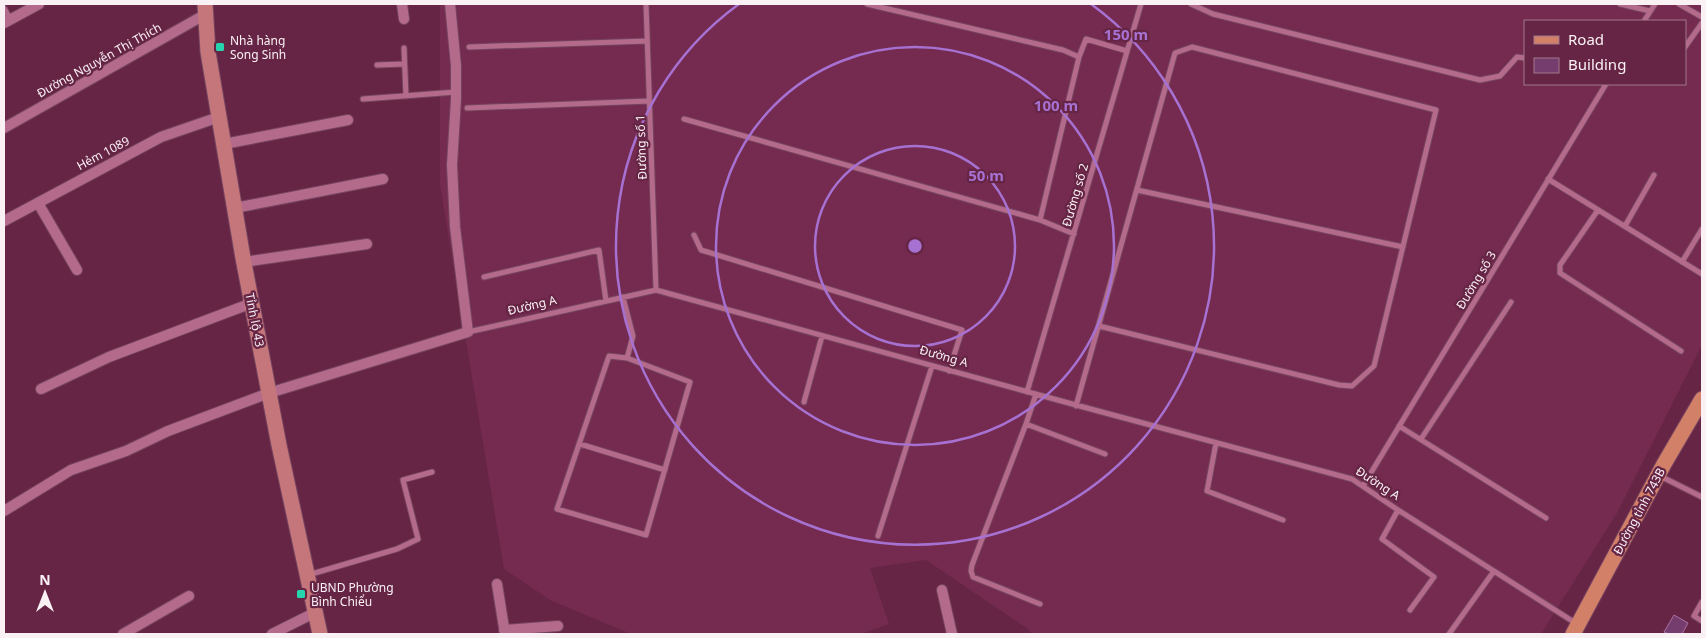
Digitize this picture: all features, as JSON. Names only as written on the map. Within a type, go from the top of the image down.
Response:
[{"type":"main road","name":"Tỉnh lộ 43","points":[[205,9],[208,52],[244,262],[269,393],[320,634]]},
{"type":"main road","name":"Đường tỉnh 743B","points":[[1576,630],[1658,475],[1702,399]]},
{"type":"street","points":[[7,21],[38,4]]},
{"type":"street","points":[[402,4],[404,19]]},
{"type":"street","points":[[450,4],[456,66],[452,165],[454,227],[468,332]]},
{"type":"street","name":"Đường Nguyễn Thị Thích","points":[[4,128],[205,9]]},
{"type":"street","name":"Hẻm 1089","points":[[4,221],[161,137],[219,117]]},
{"type":"street","points":[[224,144],[348,120]]},
{"type":"street","points":[[235,208],[383,178]]},
{"type":"street","points":[[38,203],[77,270]]},
{"type":"street","points":[[244,262],[366,244]]},
{"type":"street","points":[[41,389],[109,357],[252,303]]},
{"type":"street","name":"Đường A","points":[[4,511],[71,470],[126,451],[168,431],[269,393],[468,332]]},
{"type":"street","points":[[497,584],[504,632],[558,626]]},
{"type":"street","points":[[942,590],[952,634]]},
{"type":"street","points":[[123,634],[189,596]]},
{"type":"street","points":[[272,634],[316,612]]},
{"type":"lane","name":"Đường số 1","points":[[646,4],[656,290]]},
{"type":"lane","points":[[867,4],[1064,50],[1079,57]]},
{"type":"lane","name":"Đường số 2","points":[[1027,392],[1141,4]]},
{"type":"lane","points":[[1190,4],[1213,14],[1480,80],[1500,76],[1517,57],[1524,58]]},
{"type":"lane","points":[[1620,4],[1650,11]]},
{"type":"lane","points":[[1645,20],[1655,4]]},
{"type":"lane","points":[[1679,4],[1702,17]]},
{"type":"lane","points":[[4,8],[7,21]]},
{"type":"lane","points":[[1686,46],[1702,23]]},
{"type":"lane","points":[[1040,220],[1079,57],[1086,39],[1127,51]]},
{"type":"lane","points":[[469,47],[647,41]]},
{"type":"lane","points":[[1076,406],[1098,326],[1175,53],[1192,47],[1436,110],[1374,366],[1352,386],[1339,385],[1098,326]]},
{"type":"lane","points":[[404,48],[406,96]]},
{"type":"lane","points":[[377,65],[404,64]]},
{"type":"lane","name":"Đường số 3","points":[[1363,486],[1605,85]]},
{"type":"lane","points":[[363,99],[456,92]]},
{"type":"lane","points":[[467,108],[649,101]]},
{"type":"lane","points":[[684,118],[1040,220],[1074,234]]},
{"type":"lane","points":[[1625,226],[1654,175]]},
{"type":"lane","points":[[1548,179],[1702,274]]},
{"type":"lane","points":[[1137,190],[1403,247]]},
{"type":"lane","points":[[1598,210],[1560,265],[1560,273],[1681,351]]},
{"type":"lane","points":[[1682,262],[1702,229]]},
{"type":"lane","points":[[694,235],[700,250],[962,330],[949,370]]},
{"type":"lane","points":[[484,277],[599,250],[606,301]]},
{"type":"lane","name":"Đường A","points":[[468,332],[656,290],[1076,406],[1352,479],[1494,571],[1576,630]]},
{"type":"lane","points":[[623,297],[633,336],[627,358]]},
{"type":"lane","points":[[1421,439],[1510,302]]},
{"type":"lane","points":[[804,402],[822,336]]},
{"type":"lane","points":[[609,356],[627,358],[690,382],[646,535],[557,509],[580,444],[609,356]]},
{"type":"lane","points":[[878,536],[932,366]]},
{"type":"lane","points":[[1036,394],[971,571],[973,577],[1040,604]]},
{"type":"lane","points":[[1026,424],[1105,454]]},
{"type":"lane","points":[[1399,426],[1546,518]]},
{"type":"lane","points":[[1216,443],[1207,491],[1283,520]]},
{"type":"lane","points":[[580,444],[665,470]]},
{"type":"lane","points":[[308,575],[397,550],[418,539],[403,480],[432,472]]},
{"type":"lane","points":[[1658,475],[1702,497]]},
{"type":"lane","points":[[1398,510],[1382,539],[1434,577],[1410,610]]},
{"type":"lane","points":[[1449,634],[1494,571]]},
{"type":"lane","points":[[1702,602],[1694,616],[1702,620]]},
{"type":"shaded area","points":[[440,4],[1702,4],[1702,345],[1617,513],[1541,634],[1032,634],[1028,629],[926,560],[870,568],[889,624],[861,634],[631,634],[550,600],[504,569],[440,185]]},
{"type":"building","points":[[1674,615],[1688,623],[1682,634],[1664,632]]},
{"type":"place","name":"Nhà hàng Song Sinh","points":[[220,47]]},
{"type":"place","name":"UBND Phường Bình Chiểu","points":[[301,594]]}]
